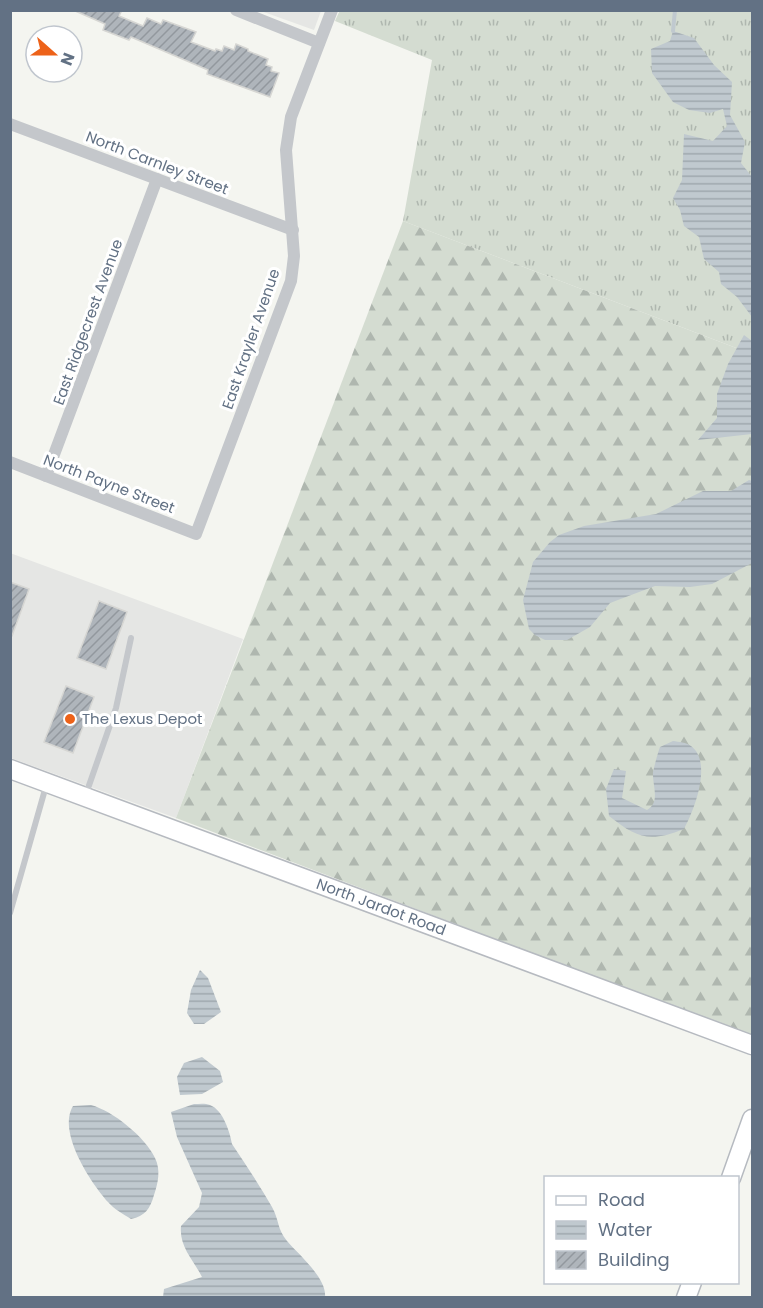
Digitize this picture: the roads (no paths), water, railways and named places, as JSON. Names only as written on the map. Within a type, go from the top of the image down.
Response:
[{"type":"street","points":[[236,10],[319,43]]},
{"type":"street","name":"East Krayler Avenue","points":[[196,534],[291,281],[294,256],[286,150],[291,117],[332,10]]},
{"type":"street","name":"North Carnley Street","points":[[10,124],[293,230]]},
{"type":"street","name":"East Ridgecrest Avenue","points":[[46,476],[157,179]]},
{"type":"street","name":"North Payne Street","points":[[10,462],[196,534]]},
{"type":"street","name":"North Jardot Road","points":[[10,769],[753,1045]]},
{"type":"street","points":[[732,1176],[753,1119]]},
{"type":"lane","points":[[84,797],[116,708],[131,638]]},
{"type":"lane","points":[[10,913],[46,782]]},
{"type":"water","points":[[673,31],[694,38],[714,65],[732,82],[730,115],[745,142],[741,163],[752,177],[752,317],[737,297],[721,284],[719,272],[704,259],[699,237],[684,226],[680,210],[673,198],[682,180],[684,134],[713,141],[727,126],[723,109],[710,113],[689,110],[673,102],[652,73],[651,49],[670,41]]},
{"type":"water","points":[[744,335],[752,341],[752,434],[698,440],[717,418],[717,394],[728,364]]},
{"type":"water","points":[[749,480],[752,481],[752,563],[712,584],[690,587],[655,586],[610,603],[590,627],[567,640],[545,640],[529,629],[523,600],[533,562],[559,535],[584,526],[656,514],[703,491],[731,491]]},
{"type":"water","points":[[673,741],[691,746],[697,753],[701,763],[700,787],[684,829],[661,836],[644,836],[628,829],[609,816],[606,789],[614,769],[626,771],[622,798],[647,810],[654,803],[653,772],[660,747]]},
{"type":"water","points":[[200,970],[208,978],[221,1012],[204,1024],[194,1024],[187,1013],[191,990]]},
{"type":"water","points":[[202,1057],[220,1071],[223,1082],[202,1094],[180,1095],[177,1077],[184,1063]]},
{"type":"water","points":[[194,1104],[210,1105],[222,1116],[232,1144],[272,1207],[284,1237],[317,1274],[325,1297],[163,1297],[164,1289],[202,1277],[184,1247],[181,1226],[199,1207],[202,1193],[177,1137],[171,1112]]},
{"type":"water","points":[[91,1105],[109,1113],[128,1126],[144,1142],[157,1163],[157,1186],[149,1208],[136,1218],[131,1219],[108,1202],[93,1183],[78,1157],[69,1129],[69,1117],[73,1106]]},
{"type":"waterway","points":[[673,31],[675,10]]},
{"type":"place","name":"The Lexus Depot","points":[[70,719]]}]
